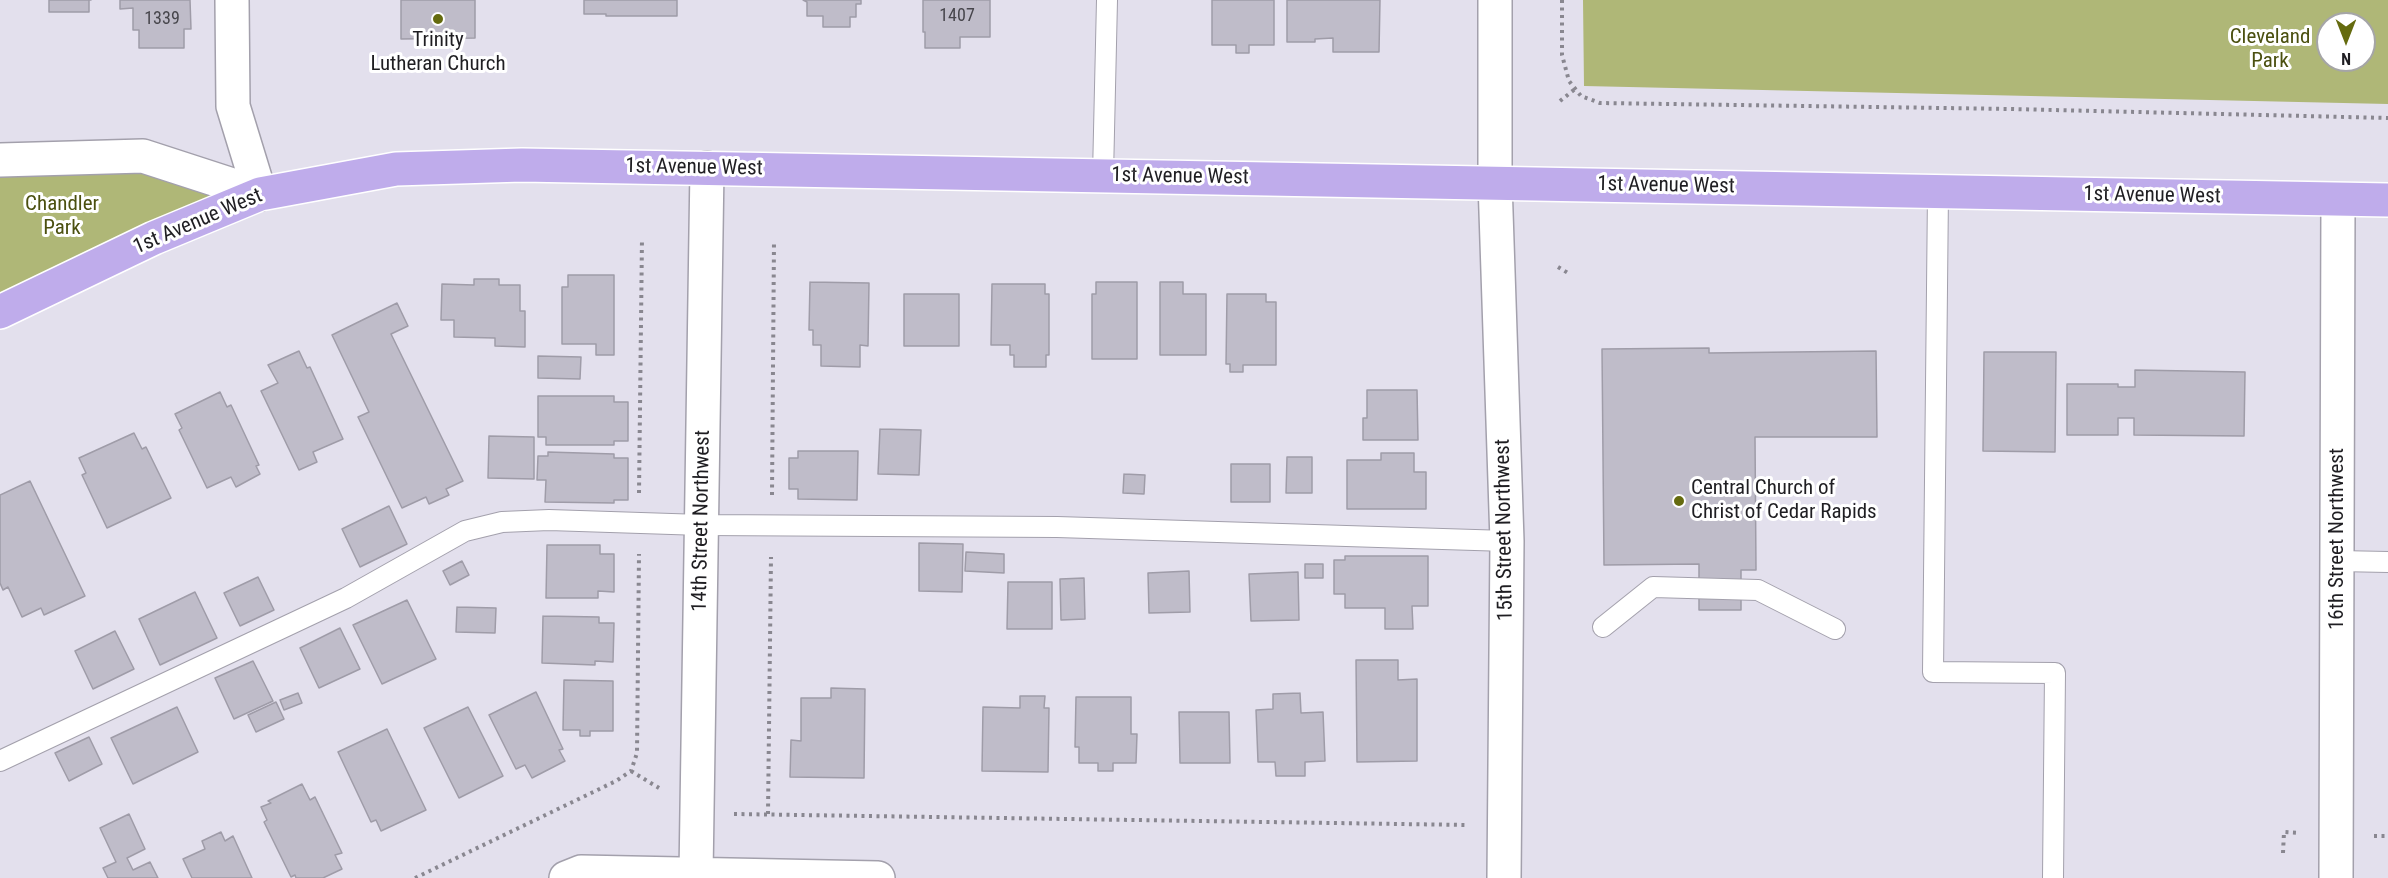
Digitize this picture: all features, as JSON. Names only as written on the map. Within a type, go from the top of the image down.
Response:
[{"type":"main road","name":"1st Avenue West","points":[[0,312],[154,238],[260,194],[396,169],[522,165],[2388,200]]},
{"type":"street","points":[[232,0],[233,106],[260,194]]},
{"type":"street","name":"15th Street Northwest","points":[[1495,0],[1495,182],[1507,541],[1504,878]]},
{"type":"street","points":[[0,160],[143,156],[260,194]]},
{"type":"street","name":"14th Street Northwest","points":[[696,874],[707,168]]},
{"type":"street","name":"16th Street Northwest","points":[[2336,878],[2338,200]]},
{"type":"street","points":[[566,878],[580,872],[878,878]]},
{"type":"lane","points":[[1103,175],[1107,0]]},
{"type":"lane","points":[[1938,192],[1933,672],[2055,673],[2053,878]]},
{"type":"lane","points":[[0,761],[346,598],[465,531],[502,522],[549,520],[702,525],[1057,527],[1507,541]]},
{"type":"lane","points":[[2338,561],[2388,562]]},
{"type":"lane","points":[[1603,627],[1653,587],[1758,590],[1835,629]]},
{"type":"path","points":[[1562,0],[1562,55],[1569,81],[1581,96],[1599,103],[2012,109],[2388,118]]},
{"type":"path","points":[[1560,101],[1575,89]]},
{"type":"path","points":[[415,878],[616,781],[631,771],[637,753],[642,238]]},
{"type":"path","points":[[1558,267],[1568,273]]},
{"type":"path","points":[[631,771],[659,788]]},
{"type":"path","points":[[732,813],[1471,825]]},
{"type":"green space","name":"Cleveland Park","points":[[1583,0],[2388,0],[2388,104],[1584,86]]},
{"type":"green space","name":"Chandler Park","points":[[98,158],[260,194],[0,312],[0,160]]},
{"type":"building","points":[[49,0],[89,0],[89,12],[49,12]]},
{"type":"building","points":[[120,0],[190,0],[191,29],[184,29],[184,48],[139,48],[139,30],[133,30],[133,8],[120,9]]},
{"type":"building","name":"Trinity Lutheran Church","points":[[401,0],[475,0],[475,38],[401,39]]},
{"type":"building","points":[[584,0],[677,0],[677,16],[584,14]]},
{"type":"building","points":[[803,0],[861,0],[861,4],[856,4],[856,17],[850,17],[850,27],[823,27],[823,16],[807,16],[807,2]]},
{"type":"building","points":[[923,0],[990,0],[990,37],[960,37],[960,48],[925,48]]},
{"type":"building","points":[[1212,0],[1274,0],[1274,45],[1249,45],[1249,53],[1236,53],[1236,45],[1212,45]]},
{"type":"building","points":[[1287,0],[1380,0],[1379,52],[1333,52],[1333,38],[1315,39],[1315,42],[1287,42]]},
{"type":"building","points":[[568,275],[614,275],[614,355],[596,355],[596,344],[562,344],[562,287],[568,287]]},
{"type":"building","points":[[474,279],[499,279],[499,285],[520,285],[520,311],[525,311],[525,347],[495,346],[495,338],[454,337],[454,320],[441,320],[442,284],[474,285]]},
{"type":"building","points":[[810,282],[869,283],[868,346],[860,345],[860,367],[821,366],[821,345],[813,345],[813,330],[809,330]]},
{"type":"building","points":[[1096,282],[1137,282],[1137,359],[1092,359],[1092,294],[1096,294]]},
{"type":"building","points":[[1160,282],[1183,282],[1183,294],[1206,294],[1206,355],[1160,355]]},
{"type":"building","points":[[992,284],[1045,284],[1045,294],[1049,294],[1049,355],[1046,355],[1046,367],[1014,367],[1014,355],[1010,355],[1010,345],[991,345]]},
{"type":"building","points":[[904,294],[959,294],[959,346],[904,346]]},
{"type":"building","points":[[1227,294],[1266,294],[1266,302],[1276,302],[1276,365],[1243,365],[1243,372],[1230,372],[1230,364],[1226,364]]},
{"type":"building","points":[[397,303],[408,326],[391,334],[463,481],[446,489],[449,495],[429,504],[426,497],[402,508],[358,417],[369,412],[332,335]]},
{"type":"building","name":"Central Church of Christ of Cedar Rapids","points":[[1709,348],[1709,353],[1876,351],[1877,437],[1755,437],[1756,570],[1741,570],[1741,610],[1699,610],[1699,564],[1604,565],[1602,349]]},
{"type":"building","points":[[299,351],[307,368],[310,367],[343,439],[313,452],[317,462],[299,470],[261,391],[278,383],[268,365]]},
{"type":"building","points":[[1984,352],[2056,352],[2055,452],[1983,451]]},
{"type":"building","points":[[538,356],[581,357],[580,379],[538,378]]},
{"type":"building","points":[[2135,370],[2245,372],[2244,436],[2134,435],[2134,418],[2118,418],[2118,435],[2067,435],[2067,384],[2118,384],[2118,387],[2135,387]]},
{"type":"building","points":[[1367,390],[1417,390],[1418,440],[1363,440],[1363,418],[1367,418]]},
{"type":"building","points":[[220,392],[227,407],[231,405],[259,465],[256,466],[260,474],[236,487],[231,477],[207,488],[179,430],[182,428],[175,414]]},
{"type":"building","points":[[538,396],[614,396],[614,402],[628,402],[628,441],[614,441],[614,445],[546,445],[546,437],[538,437]]},
{"type":"building","points":[[880,429],[921,430],[919,475],[878,474]]},
{"type":"building","points":[[134,433],[142,449],[146,447],[171,498],[107,528],[82,475],[86,473],[79,458]]},
{"type":"building","points":[[489,436],[534,437],[534,479],[488,478]]},
{"type":"building","points":[[798,451],[858,451],[857,500],[798,499],[798,489],[789,489],[789,458],[798,458]]},
{"type":"building","points":[[548,452],[614,454],[614,458],[628,458],[628,500],[614,500],[614,503],[545,502],[546,480],[537,480],[538,456],[548,456]]},
{"type":"building","points":[[1381,453],[1414,453],[1414,472],[1426,472],[1426,509],[1347,509],[1347,460],[1381,460]]},
{"type":"building","points":[[1287,457],[1312,457],[1312,493],[1286,493]]},
{"type":"building","points":[[1231,464],[1270,464],[1270,502],[1231,502]]},
{"type":"building","points":[[1124,474],[1145,475],[1144,494],[1123,493]]},
{"type":"building","points":[[30,481],[85,596],[44,615],[41,608],[22,617],[8,587],[3,590],[0,583],[0,495]]},
{"type":"building","points":[[389,506],[407,544],[360,567],[342,529]]},
{"type":"building","points":[[919,543],[963,544],[962,592],[919,591]]},
{"type":"building","points":[[547,545],[600,545],[600,554],[614,554],[614,592],[598,591],[598,598],[546,598]]},
{"type":"building","points":[[966,552],[1004,554],[1004,573],[965,571]]},
{"type":"building","points":[[1345,556],[1428,556],[1428,606],[1412,606],[1413,629],[1385,629],[1385,608],[1345,608],[1345,594],[1334,594],[1334,560],[1345,560]]},
{"type":"building","points":[[462,561],[469,575],[450,585],[443,571]]},
{"type":"building","points":[[1305,564],[1323,564],[1323,578],[1305,578]]},
{"type":"building","points":[[1189,571],[1190,612],[1149,613],[1148,573]]},
{"type":"building","points":[[1298,572],[1299,620],[1251,621],[1249,574]]},
{"type":"building","points":[[258,577],[274,610],[240,626],[224,593]]},
{"type":"building","points":[[1084,578],[1085,619],[1061,620],[1060,579]]},
{"type":"building","points":[[1008,582],[1052,582],[1052,629],[1007,629]]},
{"type":"building","points":[[195,592],[217,638],[160,665],[139,619]]},
{"type":"building","points":[[407,600],[436,659],[382,684],[353,625]]},
{"type":"building","points":[[457,607],[496,608],[495,633],[456,632]]},
{"type":"building","points":[[543,616],[599,617],[599,623],[614,623],[613,662],[595,661],[595,665],[542,663]]},
{"type":"building","points":[[340,628],[360,669],[319,688],[300,648]]},
{"type":"building","points":[[115,631],[134,669],[93,689],[75,651]]},
{"type":"building","points":[[1356,660],[1398,660],[1398,680],[1417,679],[1417,761],[1357,762]]},
{"type":"building","points":[[253,661],[273,701],[234,719],[215,678]]},
{"type":"building","points":[[564,680],[613,681],[613,731],[590,731],[590,736],[580,736],[580,730],[563,730]]},
{"type":"building","points":[[831,688],[865,689],[864,778],[790,777],[791,740],[801,741],[801,698],[831,698]]},
{"type":"building","points":[[536,692],[563,749],[559,750],[565,761],[532,778],[525,765],[516,769],[489,715]]},
{"type":"building","points":[[298,693],[302,703],[284,710],[280,700]]},
{"type":"building","points":[[1300,693],[1301,713],[1323,712],[1325,761],[1305,762],[1305,776],[1276,776],[1275,762],[1258,762],[1256,710],[1273,709],[1273,694]]},
{"type":"building","points":[[1020,696],[1045,696],[1044,708],[1049,708],[1048,772],[982,771],[983,707],[1020,708]]},
{"type":"building","points":[[1076,697],[1131,697],[1131,734],[1137,734],[1136,763],[1113,763],[1113,771],[1098,771],[1098,763],[1079,763],[1079,747],[1075,747]]},
{"type":"building","points":[[276,702],[284,719],[256,732],[248,715]]},
{"type":"building","points":[[177,707],[198,752],[133,784],[111,738]]},
{"type":"building","points":[[468,707],[503,776],[459,798],[424,728]]},
{"type":"building","points":[[1179,712],[1229,712],[1230,763],[1180,763]]},
{"type":"building","points":[[387,729],[426,810],[381,831],[376,820],[371,822],[338,752]]},
{"type":"building","points":[[89,737],[102,764],[69,781],[55,753]]},
{"type":"building","points":[[302,784],[310,800],[315,797],[342,853],[335,855],[342,869],[323,878],[296,878],[295,875],[291,877],[264,822],[267,820],[261,807],[271,803],[268,801]]},
{"type":"building","points":[[129,814],[145,849],[127,858],[133,870],[150,862],[158,878],[108,878],[103,868],[116,862],[100,828]]},
{"type":"building","points":[[221,832],[225,841],[233,836],[252,878],[192,878],[183,859],[205,849],[202,841]]},
{"type":"place","name":"Trinity Lutheran Church","points":[[438,19]]},
{"type":"place","name":"Central Church of Christ of Cedar Rapids","points":[[1679,501]]}]
